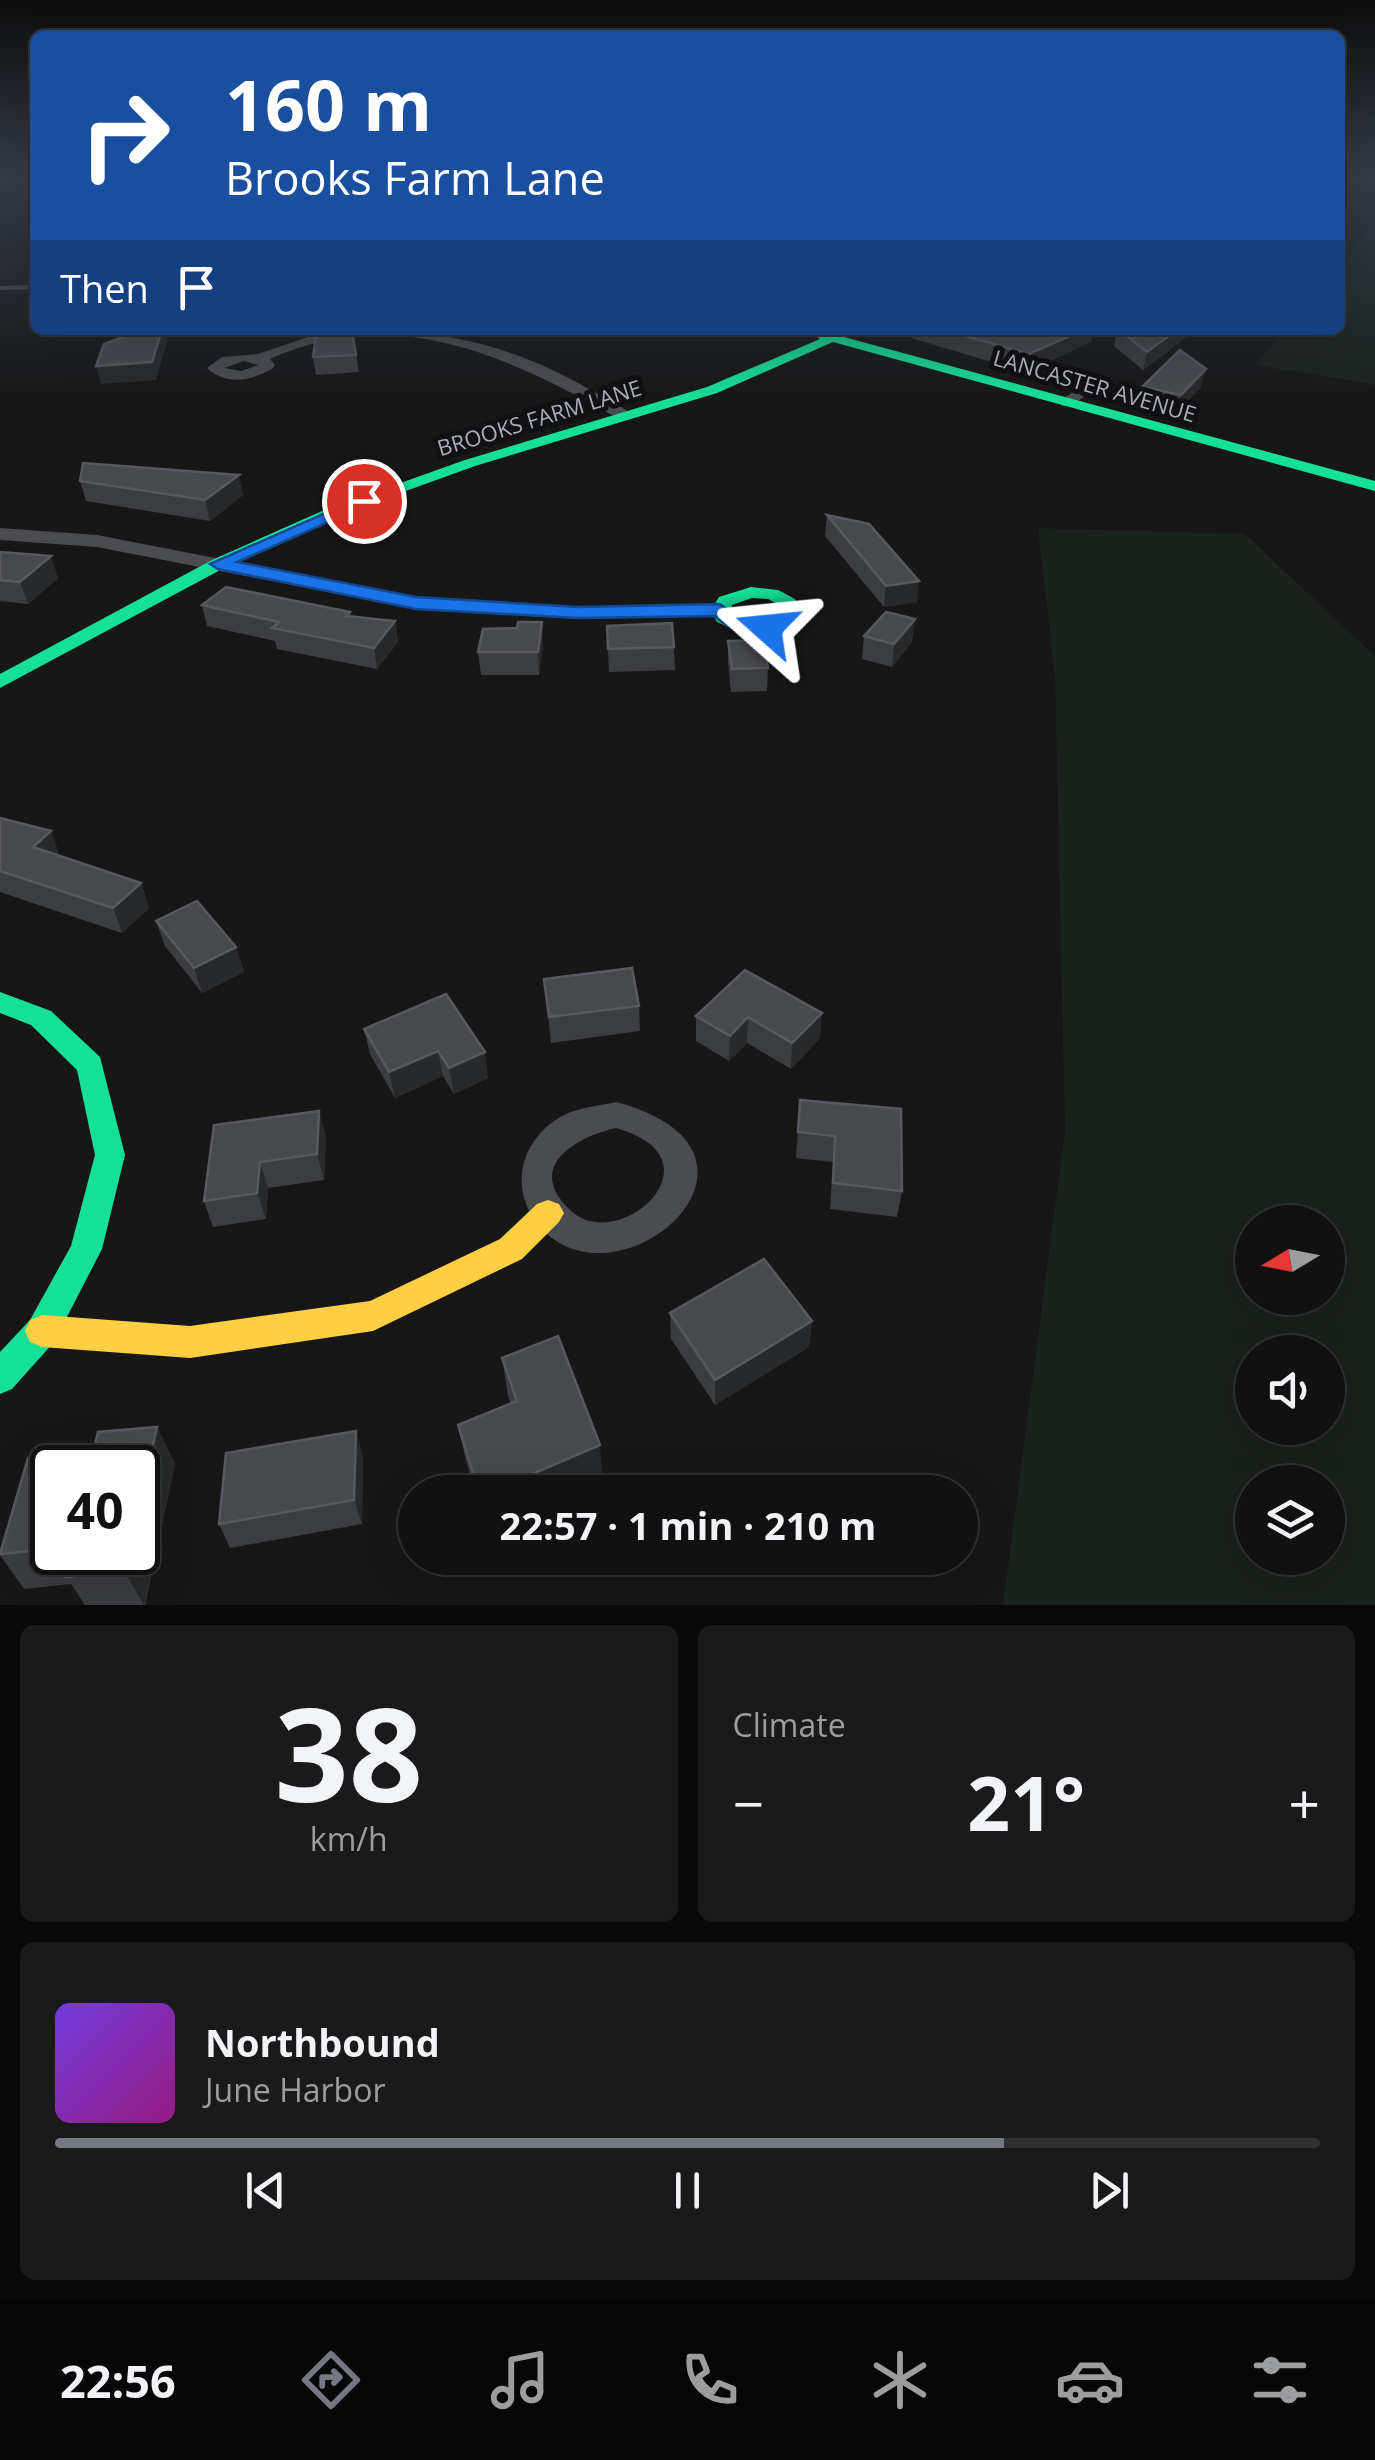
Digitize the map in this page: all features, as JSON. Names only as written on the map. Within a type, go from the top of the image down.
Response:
[{"type":"street","points":[[260,358],[304,341],[351,335]]},
{"type":"street","points":[[376,335],[444,339],[508,355],[624,416]]},
{"type":"street","name":"BROOKS FARM LANE","points":[[0,682],[218,564],[346,507],[470,463],[712,390],[824,335]]},
{"type":"street","name":"LANCASTER AVENUE","points":[[835,335],[1066,403],[1375,486]]},
{"type":"street","points":[[1066,403],[1097,382]]},
{"type":"street","points":[[0,534],[98,541],[416,603],[578,612],[720,610]]},
{"type":"street","points":[[0,1002],[41,1018],[90,1066],[110,1155],[86,1249],[42,1331],[0,1377]]},
{"type":"street","points":[[42,1331],[190,1342],[373,1316],[511,1249],[548,1213]]},
{"type":"lane","points":[[0,288],[30,287]]},
{"type":"shaded area","points":[[1350,252],[1375,252],[1375,385],[1255,365],[1281,335],[1345,335],[1345,258]]},
{"type":"shaded area","points":[[1038,528],[1245,534],[1375,656],[1375,1605],[1003,1605],[1065,1130],[1055,678]]},
{"type":"building","points":[[129,335],[160,335],[152,362],[96,366],[104,344]]},
{"type":"building","points":[[316,335],[353,335],[356,355],[313,357]]},
{"type":"building","points":[[962,335],[1072,335],[1029,354]]},
{"type":"building","points":[[1125,335],[1170,335],[1147,352]]},
{"type":"building","points":[[1180,350],[1206,369],[1181,395],[1142,387]]},
{"type":"building","points":[[83,463],[239,475],[205,500],[80,481]]},
{"type":"building","points":[[827,515],[869,524],[919,581],[886,586]]},
{"type":"building","points":[[0,552],[51,556],[20,582],[0,580]]},
{"type":"building","points":[[226,587],[350,612],[346,616],[395,621],[374,648],[272,628],[279,622],[202,605]]},
{"type":"building","points":[[886,612],[915,619],[894,644],[864,636]]},
{"type":"building","points":[[518,622],[542,622],[538,652],[478,652],[483,629],[517,628]]},
{"type":"building","points":[[672,623],[674,647],[608,649],[607,626]]},
{"type":"building","points":[[764,640],[768,668],[732,669],[728,641]]},
{"type":"building","points":[[0,818],[51,831],[33,847],[141,883],[113,908],[0,871]]},
{"type":"building","points":[[197,901],[236,947],[194,968],[156,921]]},
{"type":"building","points":[[632,968],[639,1006],[549,1017],[544,979]]},
{"type":"building","points":[[745,970],[822,1013],[792,1043],[748,1017],[730,1036],[696,1016]]},
{"type":"building","points":[[446,994],[485,1052],[449,1068],[438,1051],[389,1072],[364,1029]]},
{"type":"building","points":[[800,1100],[901,1109],[902,1191],[833,1183],[835,1136],[798,1132]]},
{"type":"building","points":[[319,1111],[317,1154],[260,1162],[257,1193],[204,1201],[214,1125]]},
{"type":"building","points":[[764,1259],[812,1321],[715,1380],[670,1313]]},
{"type":"building","points":[[558,1336],[600,1445],[530,1475],[474,1475],[458,1425],[517,1401],[502,1358]]},
{"type":"building","points":[[157,1427],[153,1445],[95,1445],[98,1432]]},
{"type":"building","points":[[356,1431],[354,1500],[219,1524],[226,1453]]},
{"type":"building","points":[[28,1458],[30,1551],[0,1554]]},
{"type":"traffic: fast","points":[[821,335],[1375,486]]},
{"type":"traffic: fast","points":[[0,682],[218,564],[328,514],[470,463],[712,390],[838,335]]},
{"type":"traffic: fast","points":[[751,592],[772,594],[789,603],[792,615],[759,628],[724,618],[720,610],[725,601],[751,592]]},
{"type":"traffic: fast","points":[[0,1002],[41,1018],[90,1065],[110,1155],[86,1249],[42,1331],[0,1377]]},
{"type":"traffic: slow","points":[[42,1331],[190,1342],[373,1316],[511,1249],[548,1213]]},
{"type":"route","points":[[364,501],[218,564],[416,603],[578,612],[720,610],[724,618],[742,627],[767,628]]}]
